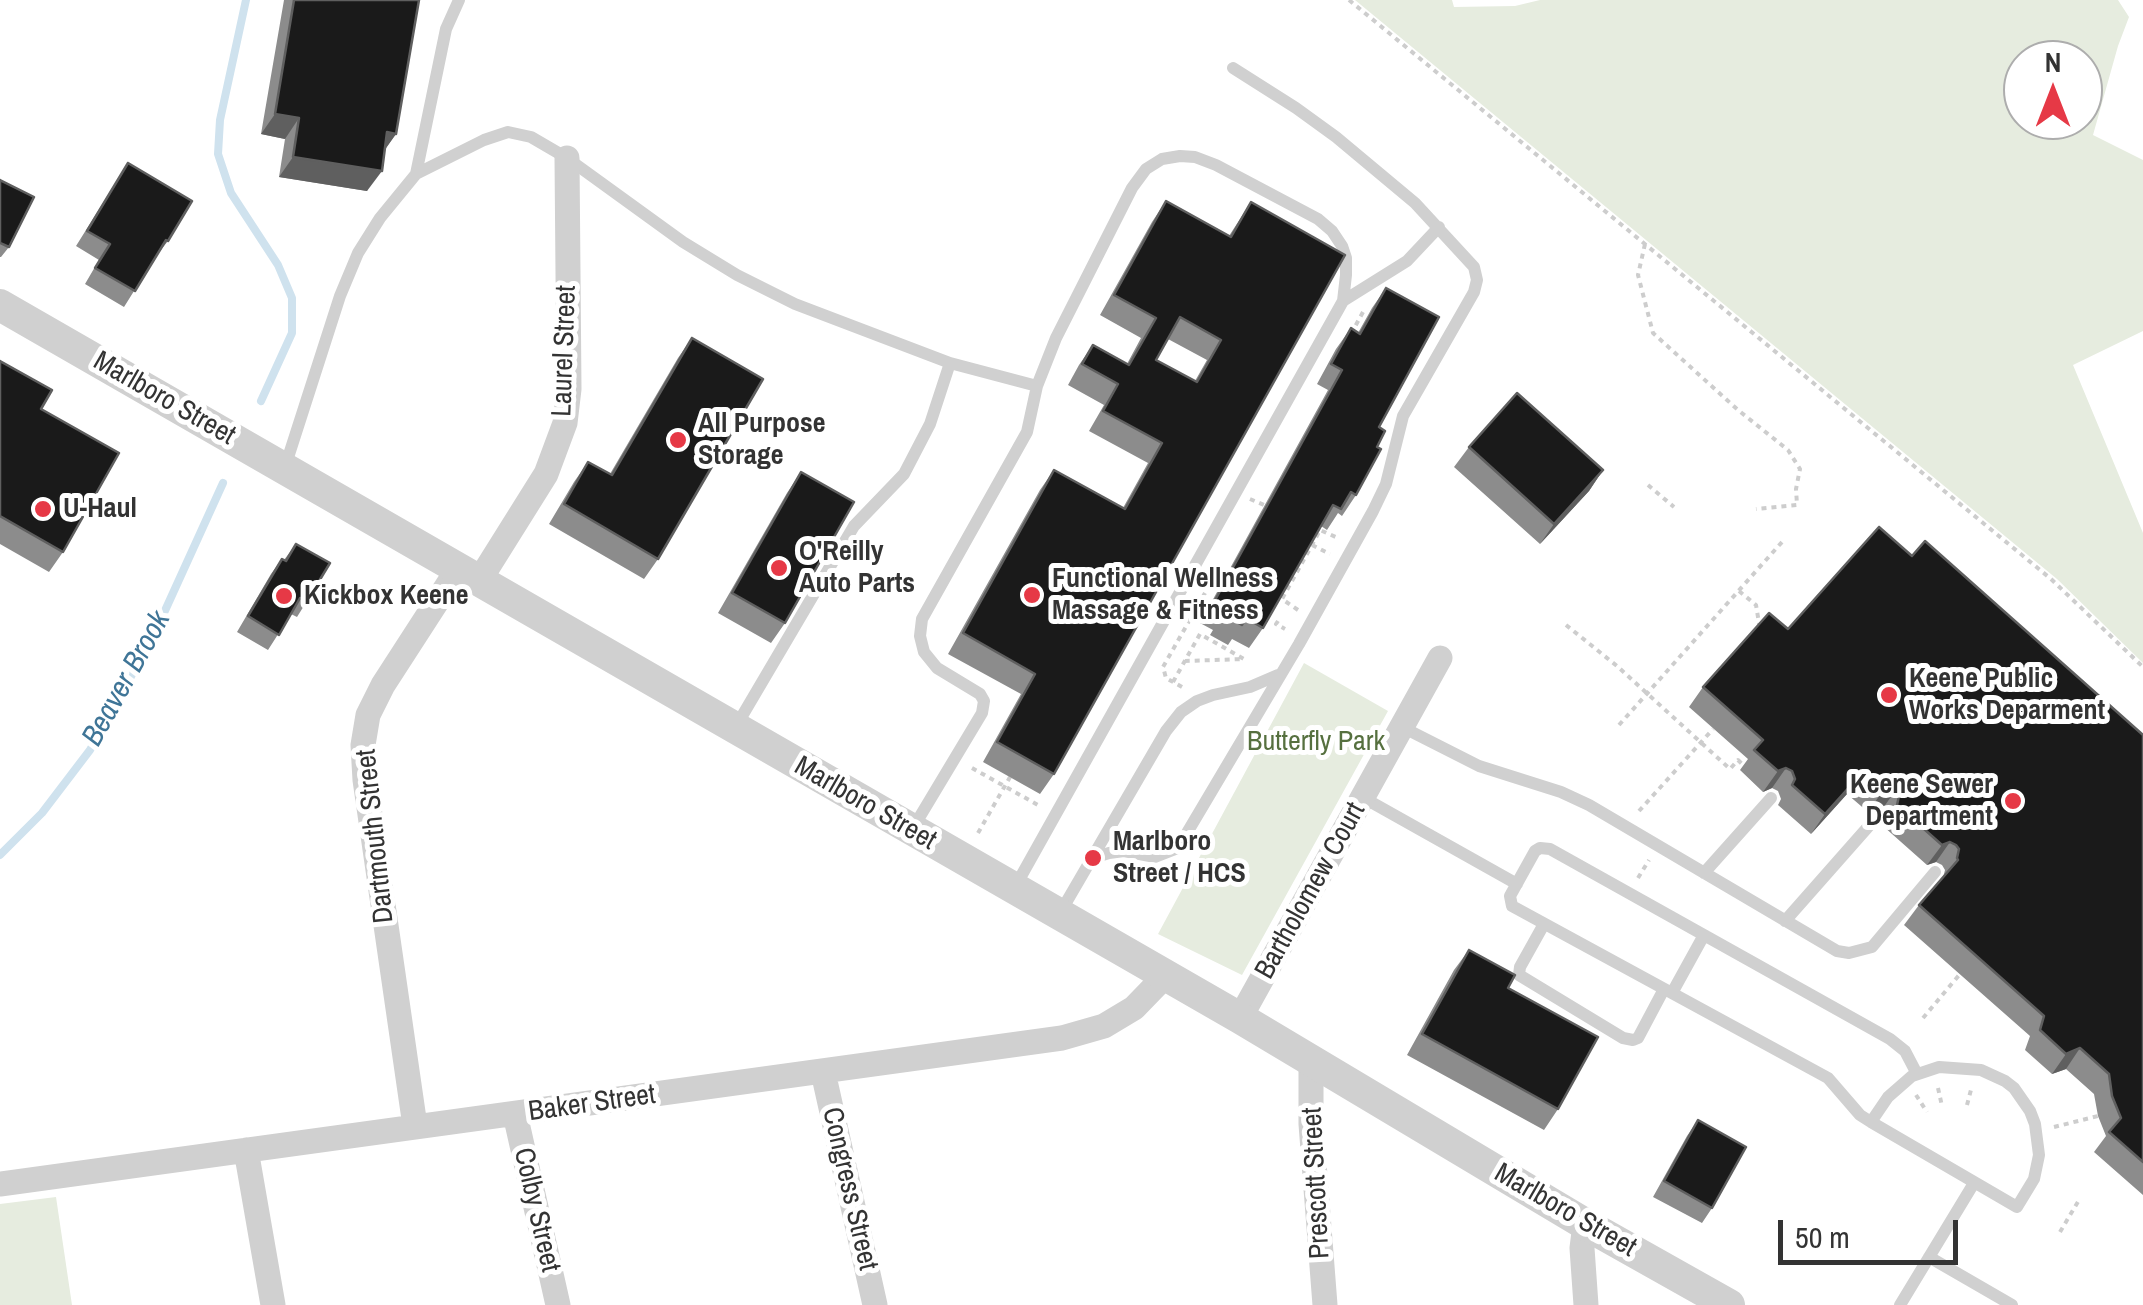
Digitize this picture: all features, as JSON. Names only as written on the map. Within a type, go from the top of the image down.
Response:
[{"type":"street","name":"Laurel Street","points":[[469,575],[546,474],[565,423],[570,390],[567,158]]},
{"type":"street","name":"Marlboro Street","points":[[0,305],[1240,1018],[1585,1224],[1730,1305]]},
{"type":"street","name":"Dartmouth Street","points":[[415,1126],[363,745],[368,714],[383,685],[469,575]]},
{"type":"street","name":"Bartholomew Court","points":[[1240,1018],[1440,658]]},
{"type":"street","name":"Baker Street","points":[[0,1184],[1062,1038],[1104,1026],[1134,1008],[1165,976]]},
{"type":"street","name":"Prescott Street","points":[[1311,1062],[1311,1124],[1325,1305]]},
{"type":"street","name":"Congress Street","points":[[823,1072],[876,1305]]},
{"type":"street","name":"Colby Street","points":[[514,1114],[558,1305]]},
{"type":"street","points":[[246,1150],[273,1305]]},
{"type":"street","points":[[1585,1224],[1582,1248],[1586,1305]]},
{"type":"lane","points":[[416,174],[446,29],[458,0]]},
{"type":"lane","points":[[1093,858],[1124,852],[1155,857],[1178,848],[1373,511],[1386,484],[1403,416],[1474,292],[1477,280],[1474,267],[1415,203],[1336,136],[1232,68]]},
{"type":"lane","points":[[284,468],[340,296],[358,254],[380,218],[416,174],[508,132],[531,136],[683,242],[794,304],[950,363],[1037,386]]},
{"type":"lane","points":[[912,830],[982,713],[984,701],[980,694],[937,668],[924,652],[920,636],[922,619],[1027,432],[1037,386],[1056,338],[1132,188],[1146,169],[1162,159],[1195,158],[1216,165],[1318,219],[1332,231],[1346,258],[1343,301],[1014,889]]},
{"type":"lane","points":[[1343,301],[1406,261],[1439,227]]},
{"type":"lane","points":[[735,729],[854,526],[904,474],[930,424],[950,363]]},
{"type":"lane","points":[[1059,915],[1181,712],[1203,698],[1250,687],[1280,674]]},
{"type":"lane","points":[[1402,727],[1478,766],[1588,804],[1849,954],[1872,948],[1935,872]]},
{"type":"lane","points":[[1362,797],[1517,884]]},
{"type":"lane","points":[[1704,873],[1771,798]]},
{"type":"lane","points":[[1785,920],[1875,818]]},
{"type":"lane","points":[[1870,1122],[1900,1085],[1917,1074],[1939,1068],[1982,1070],[2014,1088],[2030,1111],[2038,1140],[2038,1167],[2016,1208],[1870,1122],[1828,1078],[1512,906],[1510,896],[1535,851],[1545,848],[1890,1039],[1905,1051],[1917,1074]]},
{"type":"lane","points":[[1544,924],[1519,976],[1623,1038],[1633,1040],[1638,1038],[1704,935]]},
{"type":"lane","points":[[1900,1305],[1974,1182]]},
{"type":"lane","points":[[1929,1257],[2012,1305]]},
{"type":"path","points":[[1349,0],[2051,579],[2143,668]]},
{"type":"path","points":[[1645,244],[1638,276],[1653,333],[1788,450],[1800,468],[1797,506],[1756,509]]},
{"type":"path","points":[[1350,335],[1368,303]]},
{"type":"path","points":[[1648,484],[1674,507]]},
{"type":"path","points":[[1278,621],[1276,624],[1287,630],[1298,609],[1282,600],[1320,530],[1340,537]]},
{"type":"path","points":[[1619,725],[1782,542]]},
{"type":"path","points":[[1739,590],[1756,605],[1759,623],[1768,630]]},
{"type":"path","points":[[1203,698],[1173,682],[1164,674],[1164,665],[1205,593]]},
{"type":"path","points":[[1566,625],[1730,769],[1738,760],[1744,766]]},
{"type":"path","points":[[1173,682],[1200,634],[1244,659],[1185,661]]},
{"type":"path","points":[[1626,826],[1713,729]]},
{"type":"path","points":[[955,759],[1056,814]]},
{"type":"path","points":[[978,834],[1010,777]]},
{"type":"path","points":[[1923,1018],[1960,974]]},
{"type":"path","points":[[2074,1122],[2098,1116]]},
{"type":"path","points":[[2060,1232],[2080,1200]]},
{"type":"green space","points":[[1355,0],[1452,0],[1454,7],[1515,6],[1540,0],[2118,0],[2129,17],[2103,99],[2103,40],[2003,40],[2003,140],[2103,140],[2143,160],[2143,331],[2073,365],[2143,533],[2143,663],[2057,579]]},
{"type":"green space","name":"Butterfly Park","points":[[1304,663],[1388,711],[1242,975],[1158,934]]},
{"type":"green space","points":[[56,1197],[72,1305],[0,1305],[0,1204]]},
{"type":"building","points":[[294,0],[419,0],[396,134],[387,132],[382,171],[293,157],[299,118],[275,114]]},
{"type":"building","points":[[128,163],[192,201],[135,291],[95,268],[110,244],[87,231]]},
{"type":"building","points":[[0,180],[34,197],[9,247],[0,243]]},
{"type":"building","points":[[1166,201],[1231,237],[1251,202],[1345,255],[1054,774],[997,742],[1035,674],[963,633],[1054,470],[1125,509],[1162,443],[1103,411],[1118,384],[1082,364],[1093,345],[1129,365],[1156,318],[1114,295]],"holes":[[[1180,317],[1221,340],[1197,382],[1156,360]]]},
{"type":"building","points":[[1386,288],[1439,317],[1379,427],[1385,431],[1377,447],[1381,449],[1356,495],[1351,492],[1341,509],[1333,505],[1263,628],[1246,618],[1242,625],[1224,615],[1227,610],[1214,602],[1342,370],[1331,364],[1351,328],[1360,334]]},
{"type":"building","name":"All Purpose Storage","points":[[692,338],[763,379],[658,559],[564,504],[588,462],[612,475]]},
{"type":"building","name":"U-Haul","points":[[0,361],[52,390],[41,409],[119,453],[63,552],[0,516]]},
{"type":"building","points":[[1517,393],[1603,470],[1554,524],[1469,447]]},
{"type":"building","name":"O'Reilly Auto Parts","points":[[801,472],[854,502],[785,623],[732,593]]},
{"type":"building","points":[[1879,527],[1912,556],[1925,541],[2143,735],[2143,1162],[2109,1132],[2121,1118],[2109,1074],[2080,1048],[2066,1054],[2040,1030],[2044,1016],[1919,905],[1958,860],[1956,845],[1942,845],[1897,805],[1899,796],[1895,791],[1882,792],[1861,774],[1825,814],[1792,785],[1792,771],[1778,771],[1754,750],[1763,740],[1703,687],[1769,613],[1788,629]]},
{"type":"building","name":"Kickbox Keene","points":[[296,544],[330,563],[307,601],[300,598],[279,635],[248,616],[282,559],[286,561]]},
{"type":"building","points":[[1469,950],[1515,975],[1508,988],[1598,1037],[1558,1109],[1422,1034]]},
{"type":"building","points":[[1698,1120],[1746,1147],[1712,1208],[1664,1181]]},
{"type":"waterway","name":"Beaver Brook","points":[[246,0],[220,120],[218,154],[231,193],[278,265],[292,298],[292,333],[261,401]]},
{"type":"waterway","name":"Beaver Brook","points":[[0,855],[42,813],[90,750],[153,637],[223,483]]},
{"type":"place","name":"All Purpose Storage","points":[[678,440]]},
{"type":"place","name":"U-Haul","points":[[43,509]]},
{"type":"place","name":"O'Reilly Auto Parts","points":[[779,568]]},
{"type":"place","name":"Functional Wellness Massage & Fitness","points":[[1032,595]]},
{"type":"place","name":"Kickbox Keene","points":[[284,596]]},
{"type":"place","name":"Keene Public Works Deparment","points":[[1889,695]]},
{"type":"place","name":"Keene Sewer Department","points":[[2013,801]]},
{"type":"place","name":"Marlboro Street / HCS","points":[[1093,858]]}]
